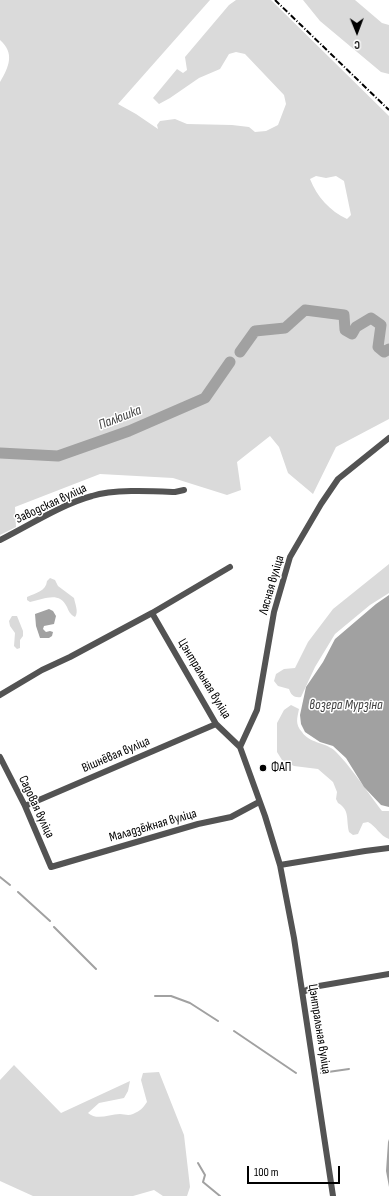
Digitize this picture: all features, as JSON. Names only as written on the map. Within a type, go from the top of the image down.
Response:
[{"type":"street","name":"Лясная вуліца","points":[[240,747],[256,710],[274,612],[290,557],[321,504],[338,479],[389,438]]},
{"type":"street","name":"Заводская вуліца","points":[[0,540],[76,501],[93,495],[113,492],[175,492],[184,490]]},
{"type":"street","points":[[0,695],[42,670],[152,614],[230,567]]},
{"type":"street","name":"Цэнтральная вуліца","points":[[152,614],[216,724],[240,747],[280,865],[303,992],[333,1196]]},
{"type":"street","name":"Вішнёвая вуліца","points":[[25,806],[216,724]]},
{"type":"street","name":"Садовая вуліца","points":[[0,757],[25,806],[51,867]]},
{"type":"street","name":"Маладзёжная вуліца","points":[[51,867],[198,824],[231,817],[259,802]]},
{"type":"street","points":[[280,865],[389,848]]},
{"type":"street","points":[[303,992],[313,986],[389,974]]},
{"type":"shaded area","points":[[0,0],[210,0],[118,104],[158,129],[157,125],[160,121],[175,119],[187,124],[232,125],[249,127],[255,132],[266,131],[278,125],[286,104],[284,95],[245,54],[236,52],[229,54],[220,69],[199,78],[159,104],[153,98],[177,69],[183,73],[187,70],[185,57],[229,5],[236,0],[271,0],[389,116],[389,419],[336,447],[313,494],[288,473],[279,447],[270,436],[237,462],[241,490],[227,495],[173,478],[100,474],[15,507],[16,527],[0,535],[0,82],[8,66],[9,55],[5,45],[0,40]],"holes":[[[316,176],[326,178],[336,176],[344,181],[351,215],[347,219],[335,212],[325,203],[316,192],[310,179]]]},
{"type":"shaded area","points":[[303,0],[355,0],[382,23],[389,25],[389,74],[381,72],[320,21]]},
{"type":"shaded area","points":[[389,564],[389,593],[370,605],[335,634],[315,667],[301,697],[292,694],[289,689],[278,686],[274,681],[276,674],[284,669],[295,668],[308,642],[333,609]]},
{"type":"shaded area","points":[[50,578],[55,580],[58,586],[74,598],[77,610],[75,617],[70,613],[64,602],[60,599],[51,597],[30,602],[27,600],[27,597],[43,589]]},
{"type":"shaded area","points":[[12,616],[17,616],[23,631],[23,636],[20,640],[20,648],[17,649],[14,646],[15,633],[10,626],[9,621]]},
{"type":"shaded area","points":[[291,705],[299,709],[297,724],[305,736],[334,750],[353,771],[382,811],[389,811],[389,839],[383,836],[368,822],[363,823],[358,834],[353,835],[349,832],[346,812],[336,799],[337,792],[333,782],[318,769],[294,766],[282,760],[277,752],[277,723],[284,710]]},
{"type":"shaded area","points":[[14,1065],[61,1113],[130,1081],[128,1091],[124,1098],[99,1103],[88,1113],[95,1117],[116,1114],[131,1115],[143,1108],[147,1102],[141,1080],[143,1073],[159,1072],[184,1135],[190,1187],[187,1196],[163,1196],[154,1190],[133,1196],[33,1196],[0,1181],[0,1080]]},
{"type":"water","name":"возера Мурзіна","points":[[389,595],[389,807],[381,805],[364,787],[346,758],[333,746],[320,742],[305,732],[301,724],[300,715],[306,687],[323,662],[335,639],[376,604]]},
{"type":"water","points":[[49,609],[53,611],[56,616],[54,624],[44,626],[43,629],[46,632],[53,632],[52,636],[49,638],[40,638],[36,626],[35,614]]},
{"type":"water","points":[[389,1139],[389,1187],[386,1171]]},
{"type":"waterway","name":"Палюшка","points":[[240,352],[255,331],[285,328],[305,310],[344,315],[345,330],[352,334],[356,327],[371,318],[381,325],[378,347],[384,352],[389,349]]},
{"type":"waterway","name":"Палюшка","points":[[0,453],[58,456],[129,431],[205,398],[230,362]]},
{"type":"waterway","points":[[0,877],[10,885]]},
{"type":"waterway","points":[[18,892],[50,921]]},
{"type":"waterway","points":[[54,927],[96,969]]},
{"type":"waterway","points":[[155,996],[171,996],[190,1003],[218,1021]]},
{"type":"waterway","points":[[234,1031],[296,1073]]},
{"type":"waterway","points":[[321,1073],[349,1069]]},
{"type":"waterway","points":[[198,1163],[205,1175],[203,1182],[220,1196]]},
{"type":"railway","points":[[275,0],[389,110]]},
{"type":"place","name":"ФАП","points":[[263,768]]}]
